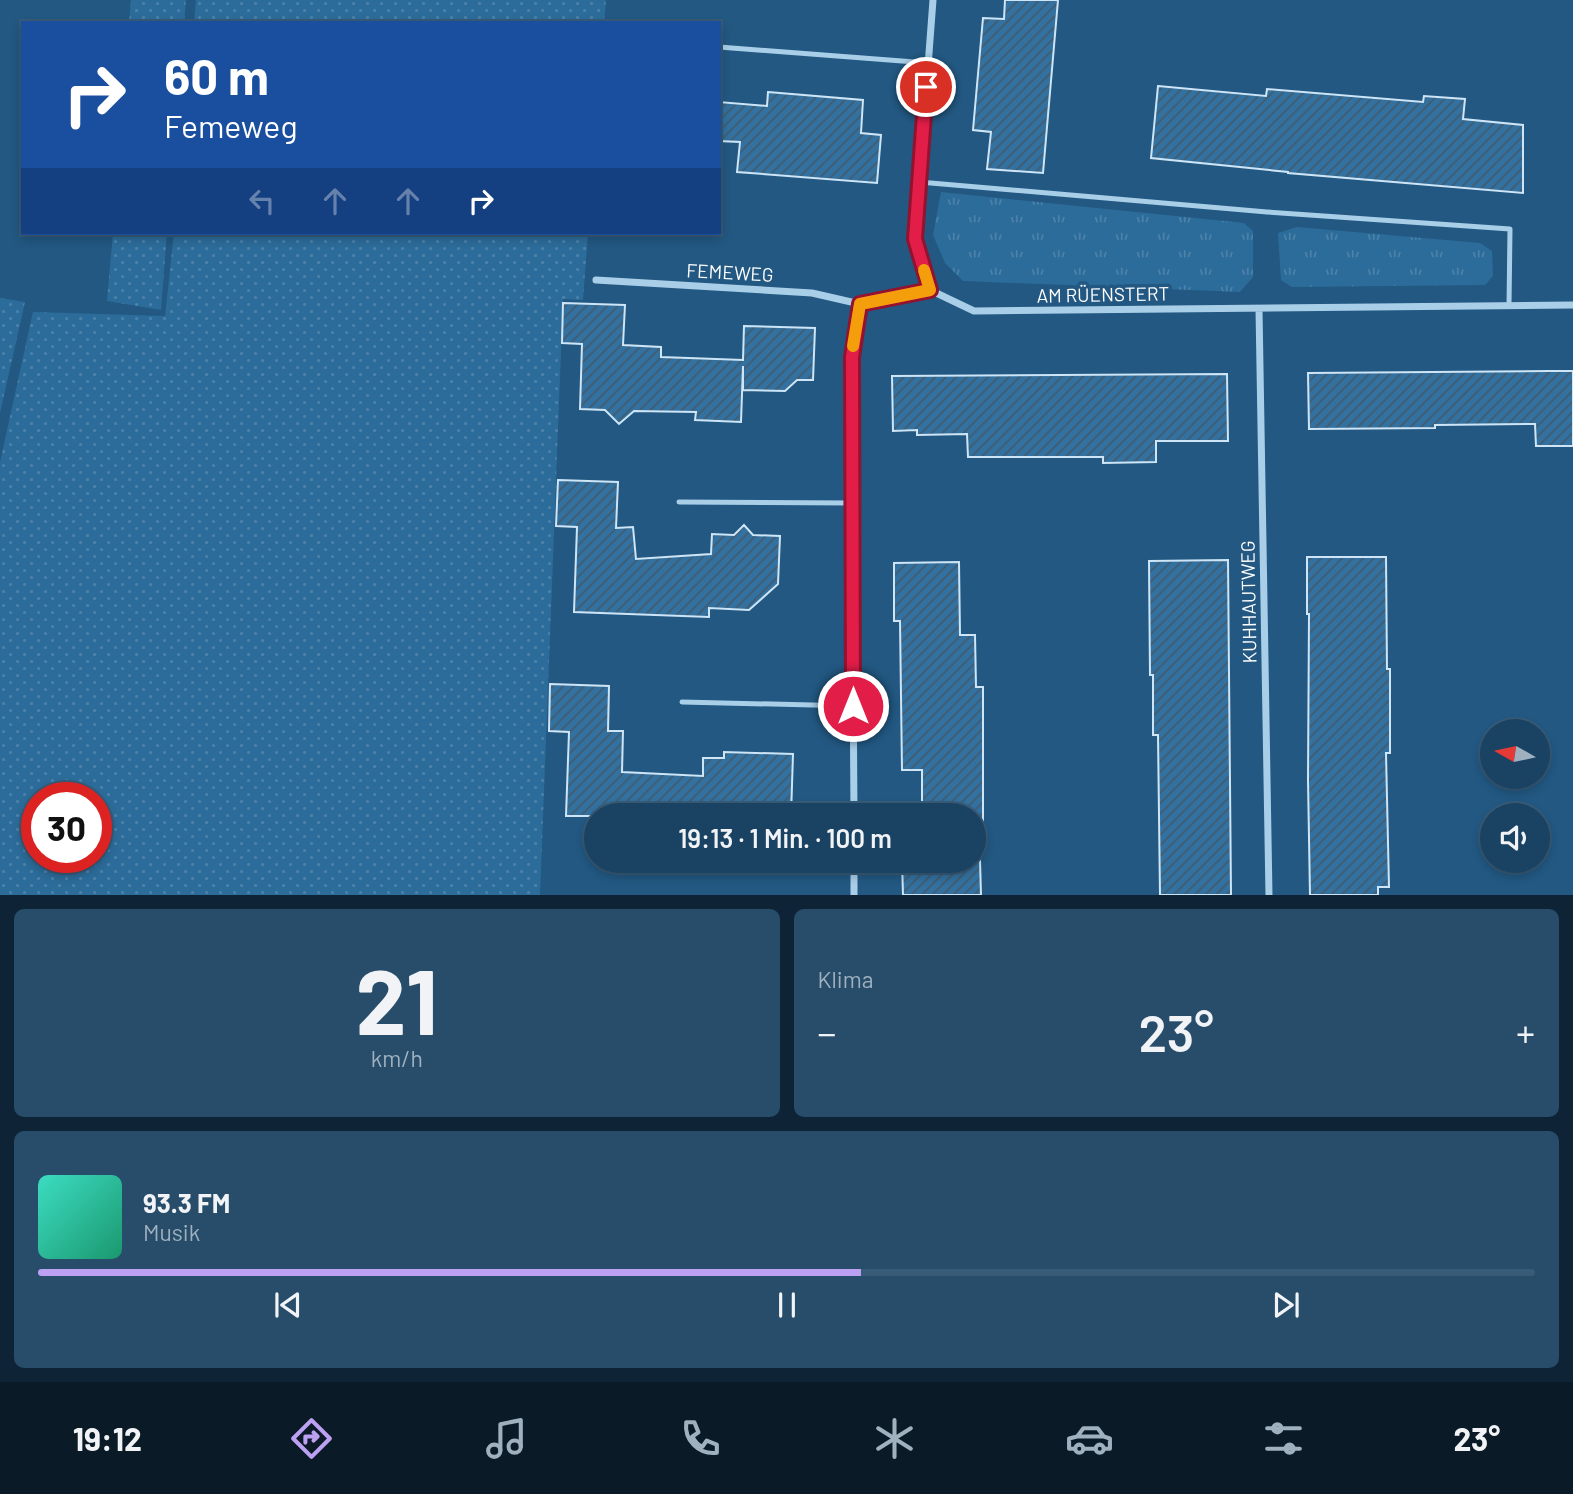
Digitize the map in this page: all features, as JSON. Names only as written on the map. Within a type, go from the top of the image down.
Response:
[{"type":"street","points":[[930,290],[915,239],[933,0]]},
{"type":"street","name":"FEMEWEG","points":[[596,280],[813,293],[860,304],[930,290]]},
{"type":"street","name":"AM RÜENSTERT","points":[[930,290],[974,312],[1573,305]]},
{"type":"street","points":[[854,803],[852,357],[860,304]]},
{"type":"street","name":"KUHHAUTWEG","points":[[1258,309],[1269,895]]},
{"type":"street","points":[[854,873],[854,895]]},
{"type":"lane","points":[[721,47],[928,63]]},
{"type":"lane","points":[[919,182],[1267,212],[1510,229],[1509,306]]},
{"type":"lane","points":[[680,502],[852,503]]},
{"type":"lane","points":[[681,702],[853,706]]},
{"type":"green space","points":[[131,0],[186,0],[184,21],[129,21]]},
{"type":"green space","points":[[196,0],[606,0],[604,21],[194,21]]},
{"type":"green space","points":[[941,192],[1244,223],[1253,231],[1253,277],[1240,292],[963,281],[945,263],[933,235]]},
{"type":"green space","points":[[1297,227],[1480,243],[1492,251],[1493,276],[1485,285],[1292,287],[1281,280],[1278,233]]},
{"type":"green space","points":[[113,235],[167,235],[161,310],[107,301]]},
{"type":"green space","points":[[174,235],[588,235],[583,300],[563,299],[540,895],[0,895],[0,462],[33,312],[165,316]]},
{"type":"green space","points":[[0,298],[25,302],[0,413]]},
{"type":"building","points":[[1005,0],[1058,0],[1043,173],[987,169],[991,132],[973,130],[983,18],[1004,19]]},
{"type":"building","points":[[1158,86],[1266,96],[1267,89],[1423,102],[1424,96],[1465,99],[1463,119],[1523,125],[1523,193],[1288,173],[1151,158]]},
{"type":"building","points":[[768,92],[863,100],[861,133],[881,135],[877,183],[737,172],[740,142],[721,141],[721,102],[767,106]]},
{"type":"building","points":[[563,303],[625,305],[623,345],[661,347],[661,357],[743,360],[744,326],[815,328],[813,380],[797,380],[785,391],[743,390],[743,366],[741,422],[695,420],[696,412],[634,411],[619,424],[605,410],[580,409],[582,344],[562,343]]},
{"type":"building","points":[[1573,371],[1573,446],[1536,446],[1535,424],[1309,429],[1308,373]]},
{"type":"building","points":[[1227,374],[1228,441],[1156,441],[1156,462],[1103,463],[1103,457],[968,457],[967,434],[917,435],[917,430],[893,431],[892,376]]},
{"type":"building","points":[[558,480],[618,482],[616,528],[633,527],[636,559],[711,554],[712,534],[734,535],[744,525],[753,535],[780,536],[778,584],[749,610],[709,608],[709,617],[574,612],[577,527],[556,526]]},
{"type":"building","points":[[1307,557],[1386,557],[1387,669],[1390,669],[1390,753],[1386,753],[1389,887],[1378,887],[1378,895],[1310,895]]},
{"type":"building","points":[[1228,560],[1231,895],[1160,895],[1158,735],[1153,735],[1149,561]]},
{"type":"building","points":[[959,562],[960,635],[975,635],[976,687],[983,687],[983,803],[922,803],[922,770],[902,770],[900,621],[894,621],[894,563]]},
{"type":"building","points":[[550,684],[609,686],[608,731],[623,731],[622,772],[703,776],[703,758],[724,758],[724,752],[793,754],[791,803],[584,803],[584,816],[566,816],[569,732],[549,731]]},
{"type":"building","points":[[902,873],[980,873],[981,895],[903,895]]},
{"type":"slow traffic","points":[[853,346],[860,304],[930,290],[924,270]]},
{"type":"route","points":[[853,706],[852,357],[860,304],[930,290],[915,239],[926,87]]}]
